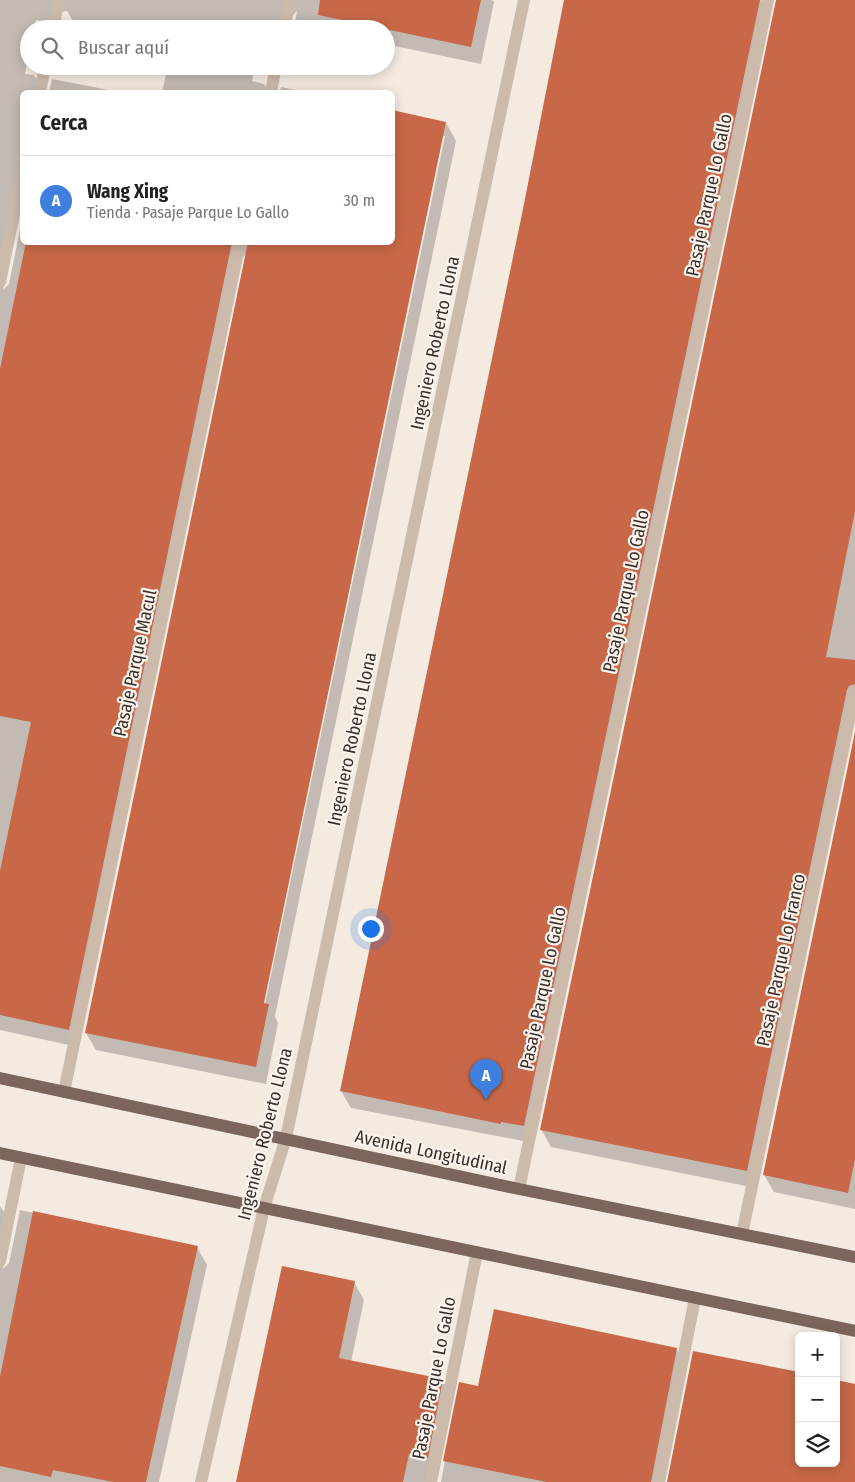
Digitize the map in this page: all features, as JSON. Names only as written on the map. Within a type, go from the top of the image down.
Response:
[{"type":"main road","name":"Avenida Longitudinal","points":[[0,1078],[519,1189],[855,1257]]},
{"type":"main road","points":[[0,1153],[855,1331]]},
{"type":"street","points":[[55,20],[60,0]]},
{"type":"street","points":[[286,20],[290,0]]},
{"type":"street","name":"Ingeniero Roberto Llona","points":[[201,1482],[264,1208],[286,1138],[524,0]]},
{"type":"street","name":"Pasaje Parque Lo Gallo","points":[[519,1189],[768,0]]},
{"type":"street","points":[[40,90],[44,75]]},
{"type":"street","points":[[271,90],[274,75]]},
{"type":"street","points":[[0,282],[20,185]]},
{"type":"street","name":"Pasaje Parque Macul","points":[[64,1092],[239,245]]},
{"type":"street","name":"Pasaje Parque Lo Franco","points":[[742,1234],[855,692]]},
{"type":"street","points":[[0,1261],[21,1158]]},
{"type":"street","name":"Pasaje Parque Lo Gallo","points":[[431,1482],[477,1252]]},
{"type":"street","points":[[659,1482],[695,1298]]},
{"type":"building","points":[[320,0],[481,0],[471,47],[395,31],[395,20],[342,20],[318,15]]},
{"type":"building","points":[[564,0],[760,0],[524,1126],[501,1122],[501,1124],[340,1091],[523,209]]},
{"type":"building","points":[[776,0],[855,0],[855,511],[826,657],[855,660],[855,684],[849,686],[847,690],[747,1171],[540,1130]]},
{"type":"building","points":[[395,111],[446,122],[264,1003],[269,1004],[256,1067],[85,1033],[247,245],[395,245]]},
{"type":"building","points":[[25,245],[231,245],[69,1030],[0,1015],[0,871],[31,722],[0,716],[0,369]]},
{"type":"building","points":[[855,732],[855,1159],[848,1193],[763,1175]]},
{"type":"building","points":[[33,1211],[198,1246],[146,1482],[113,1482],[53,1470],[51,1477],[0,1466],[0,1377]]},
{"type":"building","points":[[282,1266],[355,1281],[339,1358],[443,1379],[428,1458],[409,1454],[403,1482],[236,1482]]},
{"type":"building","points":[[494,1309],[677,1348],[651,1482],[547,1482],[443,1461],[459,1382],[478,1386]]},
{"type":"building","points":[[693,1351],[795,1371],[795,1467],[840,1467],[840,1381],[855,1384],[855,1482],[667,1482]]},
{"type":"place","name":"Wang Xing","points":[[486,1100]]}]
